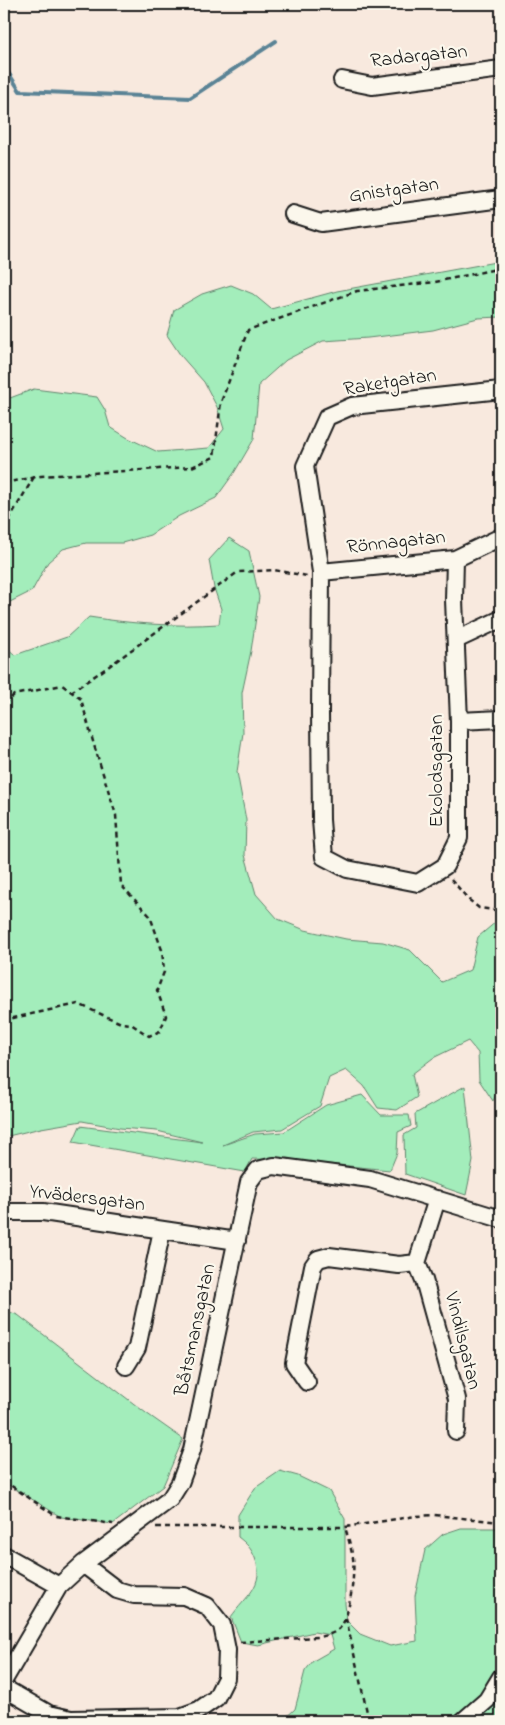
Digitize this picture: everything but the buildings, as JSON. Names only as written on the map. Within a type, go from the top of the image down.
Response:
[{"type":"street","name":"Radargatan","points":[[342,80],[372,86],[501,69]]},
{"type":"street","name":"Gnistgatan","points":[[292,214],[321,223],[501,199]]},
{"type":"street","name":"Raketgatan","points":[[321,575],[305,466],[327,417],[352,406],[501,390]]},
{"type":"street","name":"Rönnagatan","points":[[321,575],[455,560],[501,537]]},
{"type":"street","name":"Ekolodsgatan","points":[[321,575],[321,820],[324,857],[347,869],[418,883],[445,866],[458,838],[459,721],[455,560]]},
{"type":"street","points":[[456,640],[501,619]]},
{"type":"street","points":[[459,721],[501,719]]},
{"type":"street","name":"Båtsmansgatan","points":[[4,1680],[59,1586],[83,1564],[170,1499],[184,1474],[192,1450],[249,1182],[258,1170],[274,1166],[370,1179],[501,1220]]},
{"type":"street","points":[[307,1382],[294,1363],[313,1266],[318,1259],[329,1256],[398,1265],[417,1264],[437,1199]]},
{"type":"street","name":"Yrvädersgatan","points":[[7,1212],[43,1212],[237,1241]]},
{"type":"street","name":"Yrvädersgatan","points":[[126,1366],[137,1348],[162,1230]]},
{"type":"street","name":"Vindilsgatan","points":[[417,1264],[424,1280],[457,1399],[456,1431]]},
{"type":"street","points":[[4,1555],[59,1586]]},
{"type":"street","points":[[4,1688],[49,1714],[72,1719],[180,1717],[200,1710],[216,1698],[226,1678],[226,1642],[222,1625],[207,1606],[184,1596],[134,1595],[117,1590],[83,1564]]},
{"type":"street","points":[[463,1721],[487,1700],[501,1677]]},
{"type":"path","points":[[4,483],[34,477],[192,467],[214,457],[221,402],[248,330],[357,291],[435,282],[501,268]]},
{"type":"path","points":[[4,528],[34,477]]},
{"type":"path","points":[[71,692],[238,572],[274,570],[321,575]]},
{"type":"path","points":[[4,704],[14,695],[62,685],[82,700],[116,815],[121,885],[150,916],[162,950],[164,972],[157,990],[166,1016],[160,1031],[149,1036],[131,1024],[121,1022],[78,1004],[4,1020]]},
{"type":"path","points":[[442,868],[468,899],[479,908],[501,911]]},
{"type":"path","points":[[4,1481],[56,1516],[131,1527],[346,1527],[407,1517],[434,1515],[501,1522]]},
{"type":"path","points":[[226,1642],[317,1637],[329,1635],[338,1630],[345,1617],[350,1598],[353,1573],[353,1559],[346,1527]]},
{"type":"path","points":[[345,1617],[369,1721]]},
{"type":"green space","points":[[501,261],[501,317],[478,318],[433,330],[323,341],[286,360],[259,384],[254,439],[234,473],[216,498],[179,516],[150,535],[122,543],[86,543],[63,549],[48,562],[32,591],[4,605],[4,390],[10,398],[34,389],[97,397],[105,410],[110,427],[158,452],[209,448],[224,429],[217,407],[204,382],[181,356],[167,335],[174,310],[202,294],[231,285],[253,294],[271,309],[337,291]]},
{"type":"green space","points":[[229,538],[249,551],[259,597],[251,651],[242,693],[243,733],[237,772],[246,820],[245,855],[256,894],[278,919],[305,930],[346,939],[383,942],[410,950],[442,982],[470,970],[478,937],[497,921],[501,921],[501,1084],[493,1101],[479,1080],[478,1053],[468,1041],[433,1058],[412,1074],[417,1097],[397,1110],[378,1108],[364,1086],[346,1070],[329,1078],[320,1106],[282,1129],[253,1132],[223,1145],[255,1134],[284,1132],[326,1105],[362,1095],[381,1115],[409,1115],[411,1126],[398,1132],[397,1153],[390,1170],[287,1160],[252,1159],[245,1172],[73,1142],[80,1126],[202,1142],[157,1131],[120,1128],[82,1121],[4,1137],[4,645],[15,655],[67,637],[89,617],[154,624],[219,624],[221,609],[214,588],[209,560]]},
{"type":"green space","points":[[465,1086],[473,1161],[466,1195],[405,1174],[404,1135],[416,1128],[415,1114]]},
{"type":"green space","points":[[4,1310],[18,1315],[183,1439],[163,1486],[113,1524],[61,1517],[4,1482]]},
{"type":"green space","points":[[280,1471],[298,1476],[329,1491],[345,1519],[345,1604],[347,1621],[360,1634],[390,1646],[417,1641],[415,1596],[425,1550],[443,1534],[461,1528],[501,1528],[501,1721],[282,1721],[295,1709],[305,1671],[313,1661],[334,1649],[330,1635],[314,1632],[258,1645],[241,1642],[231,1617],[252,1590],[258,1576],[258,1567],[253,1555],[248,1546],[238,1537],[238,1515],[255,1488]]},
{"type":"waterway","points":[[4,66],[20,91],[190,98],[276,41]]}]
